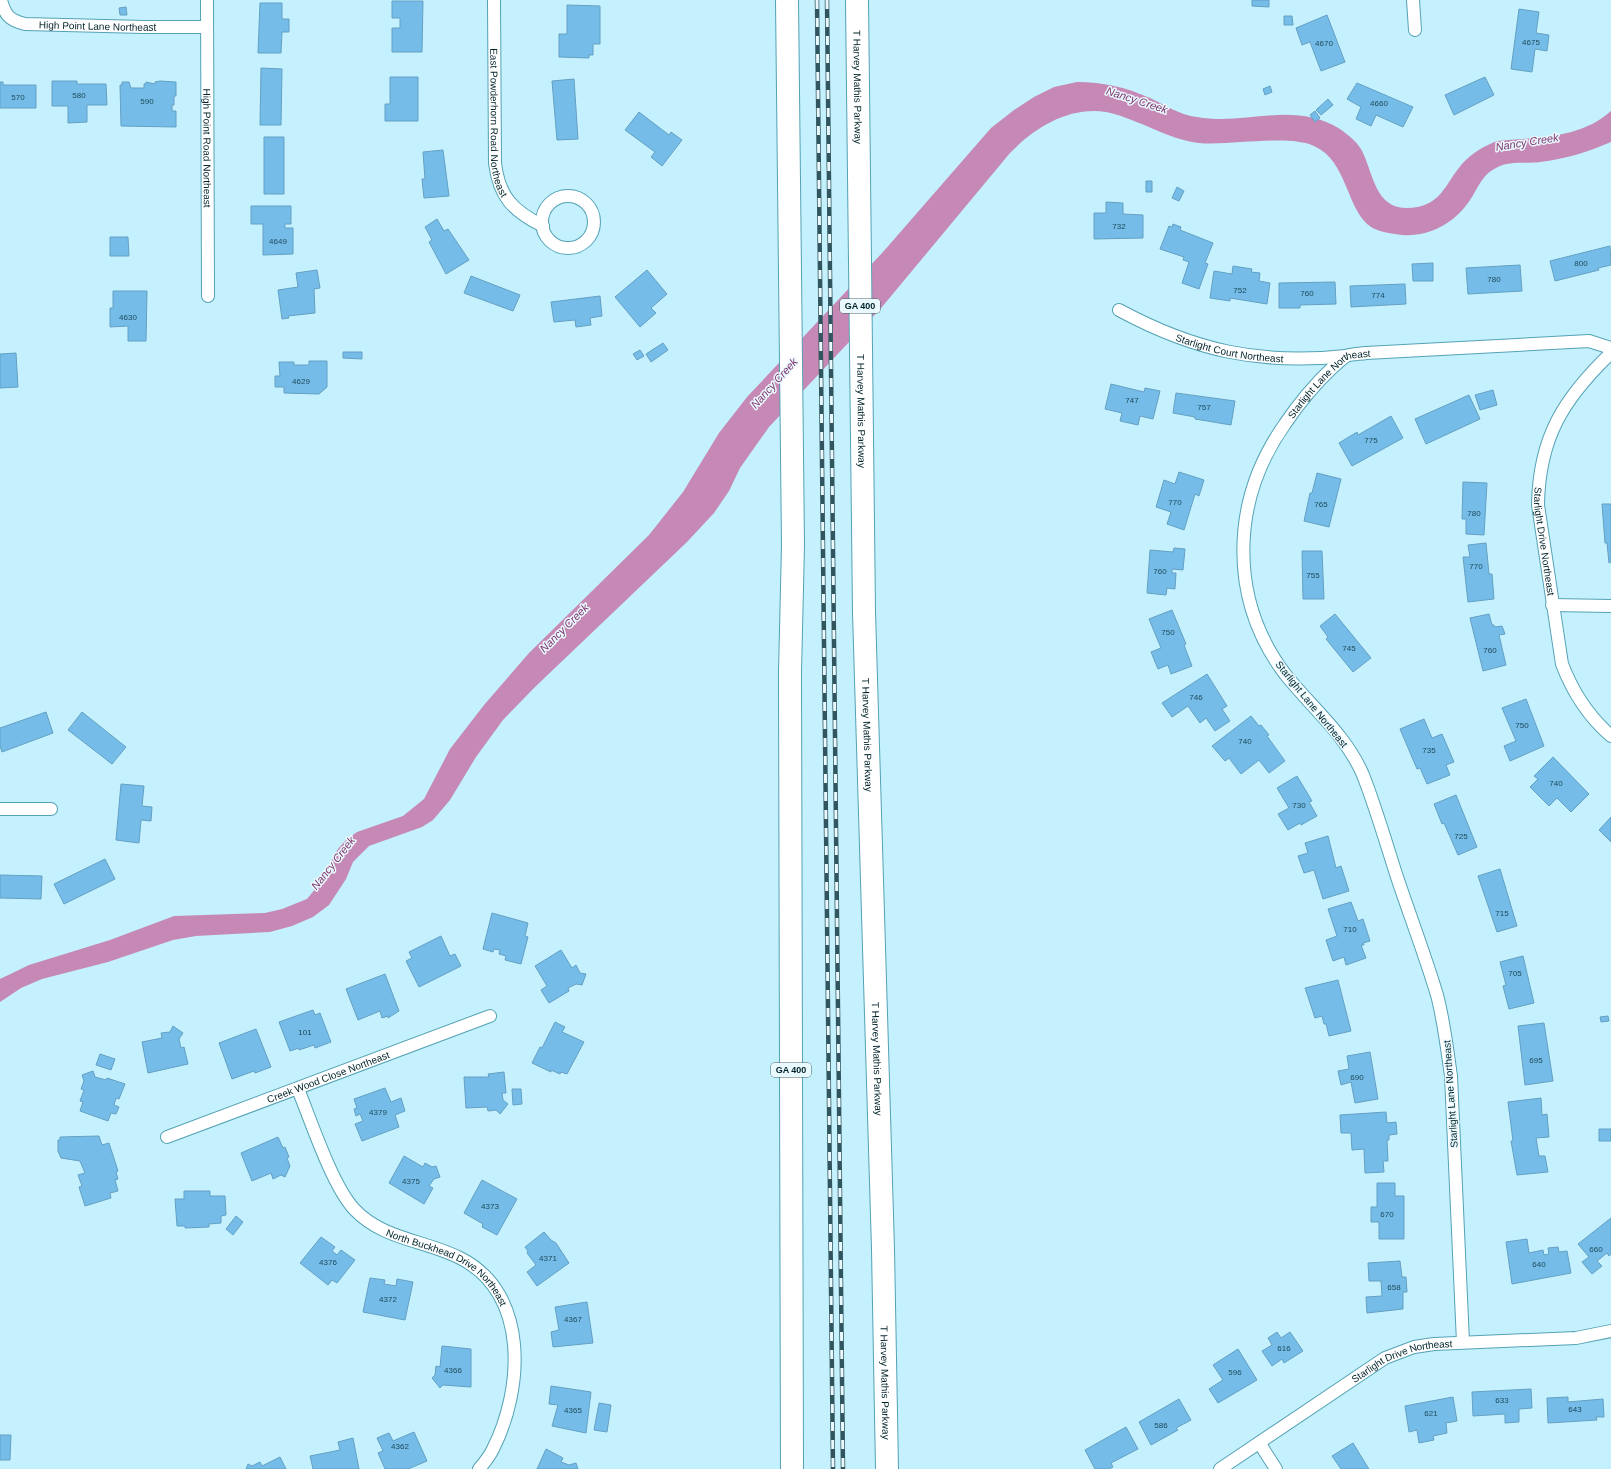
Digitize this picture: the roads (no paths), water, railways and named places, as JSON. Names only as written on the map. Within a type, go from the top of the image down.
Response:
[{"type":"highway","name":"GA 400","points":[[787,0],[793,545],[790,672],[792,1469]]},
{"type":"highway","name":"T Harvey Mathis Parkway","points":[[857,0],[864,612],[883,1249],[887,1469]]},
{"type":"street","name":"High Point Lane Northeast","points":[[1,0],[5,14],[14,21],[25,24],[207,27]]},
{"type":"street","name":"High Point Road Northeast","points":[[208,0],[208,296]]},
{"type":"street","name":"East Powderhorn Road Northeast","points":[[494,0],[495,163],[497,177],[506,198],[521,215],[542,226],[545,234],[551,241],[566,248],[583,244],[591,234],[594,222],[593,213],[582,200],[566,196],[551,203],[542,218],[542,226]]},
{"type":"street","points":[[1413,0],[1414,30]]},
{"type":"street","name":"Starlight Court Northeast","points":[[1119,310],[1172,336],[1228,353],[1287,359],[1317,359],[1346,356]]},
{"type":"street","name":"Starlight Lane Northeast","points":[[1463,1342],[1451,1076],[1446,1035],[1437,995],[1363,775],[1338,733],[1286,674],[1268,649],[1252,612],[1243,569],[1243,541],[1246,508],[1264,460],[1282,428],[1299,403],[1323,376],[1346,356],[1366,353],[1589,341],[1611,348]]},
{"type":"street","name":"Starlight Drive Northeast","points":[[1611,353],[1590,373],[1569,399],[1550,432],[1543,456],[1539,480],[1538,505],[1562,664],[1570,685],[1582,705],[1611,736]]},
{"type":"street","points":[[1552,605],[1611,606]]},
{"type":"street","points":[[0,808],[50,809]]},
{"type":"street","name":"Creek Wood Close Northeast","points":[[167,1137],[490,1016]]},
{"type":"street","name":"North Buckhead Drive Northeast","points":[[298,1089],[333,1173],[353,1208],[367,1220],[383,1230],[399,1237],[448,1252],[473,1266],[493,1285],[503,1302],[510,1319],[513,1334],[515,1373],[508,1410],[502,1431],[492,1451],[479,1469]]},
{"type":"street","name":"Starlight Drive Northeast","points":[[1220,1469],[1260,1444],[1385,1358],[1414,1347],[1463,1342],[1576,1338],[1611,1331]]},
{"type":"street","points":[[1260,1444],[1276,1469]]},
{"type":"water","name":"Nancy Creek","points":[[1077,82],[1105,84],[1123,88],[1150,98],[1179,112],[1197,117],[1234,119],[1287,115],[1304,116],[1322,121],[1340,129],[1356,143],[1363,153],[1373,180],[1382,196],[1388,202],[1396,206],[1406,208],[1418,207],[1434,200],[1470,156],[1487,145],[1497,141],[1542,137],[1572,132],[1599,120],[1611,111],[1611,142],[1585,152],[1549,161],[1535,163],[1512,163],[1501,166],[1491,171],[1483,179],[1468,203],[1447,223],[1439,228],[1421,234],[1402,235],[1374,229],[1363,219],[1356,209],[1334,163],[1325,153],[1314,146],[1290,141],[1212,143],[1192,142],[1170,136],[1115,114],[1092,111],[1079,112],[1066,116],[1041,127],[1010,153],[882,307],[769,427],[740,468],[729,491],[714,513],[687,542],[535,687],[503,720],[476,757],[450,800],[433,820],[422,827],[369,846],[353,862],[346,879],[329,905],[313,917],[292,926],[270,932],[196,936],[173,940],[108,962],[42,979],[21,988],[0,1002],[0,979],[29,965],[110,940],[174,916],[265,913],[282,909],[307,899],[316,888],[338,849],[346,840],[357,832],[403,816],[424,799],[450,749],[484,705],[529,653],[649,535],[683,492],[719,433],[747,397],[883,252],[991,128],[1034,97],[1054,87]]},
{"type":"railway","points":[[817,0],[833,1469]]},
{"type":"railway","points":[[827,0],[843,1469]]}]
